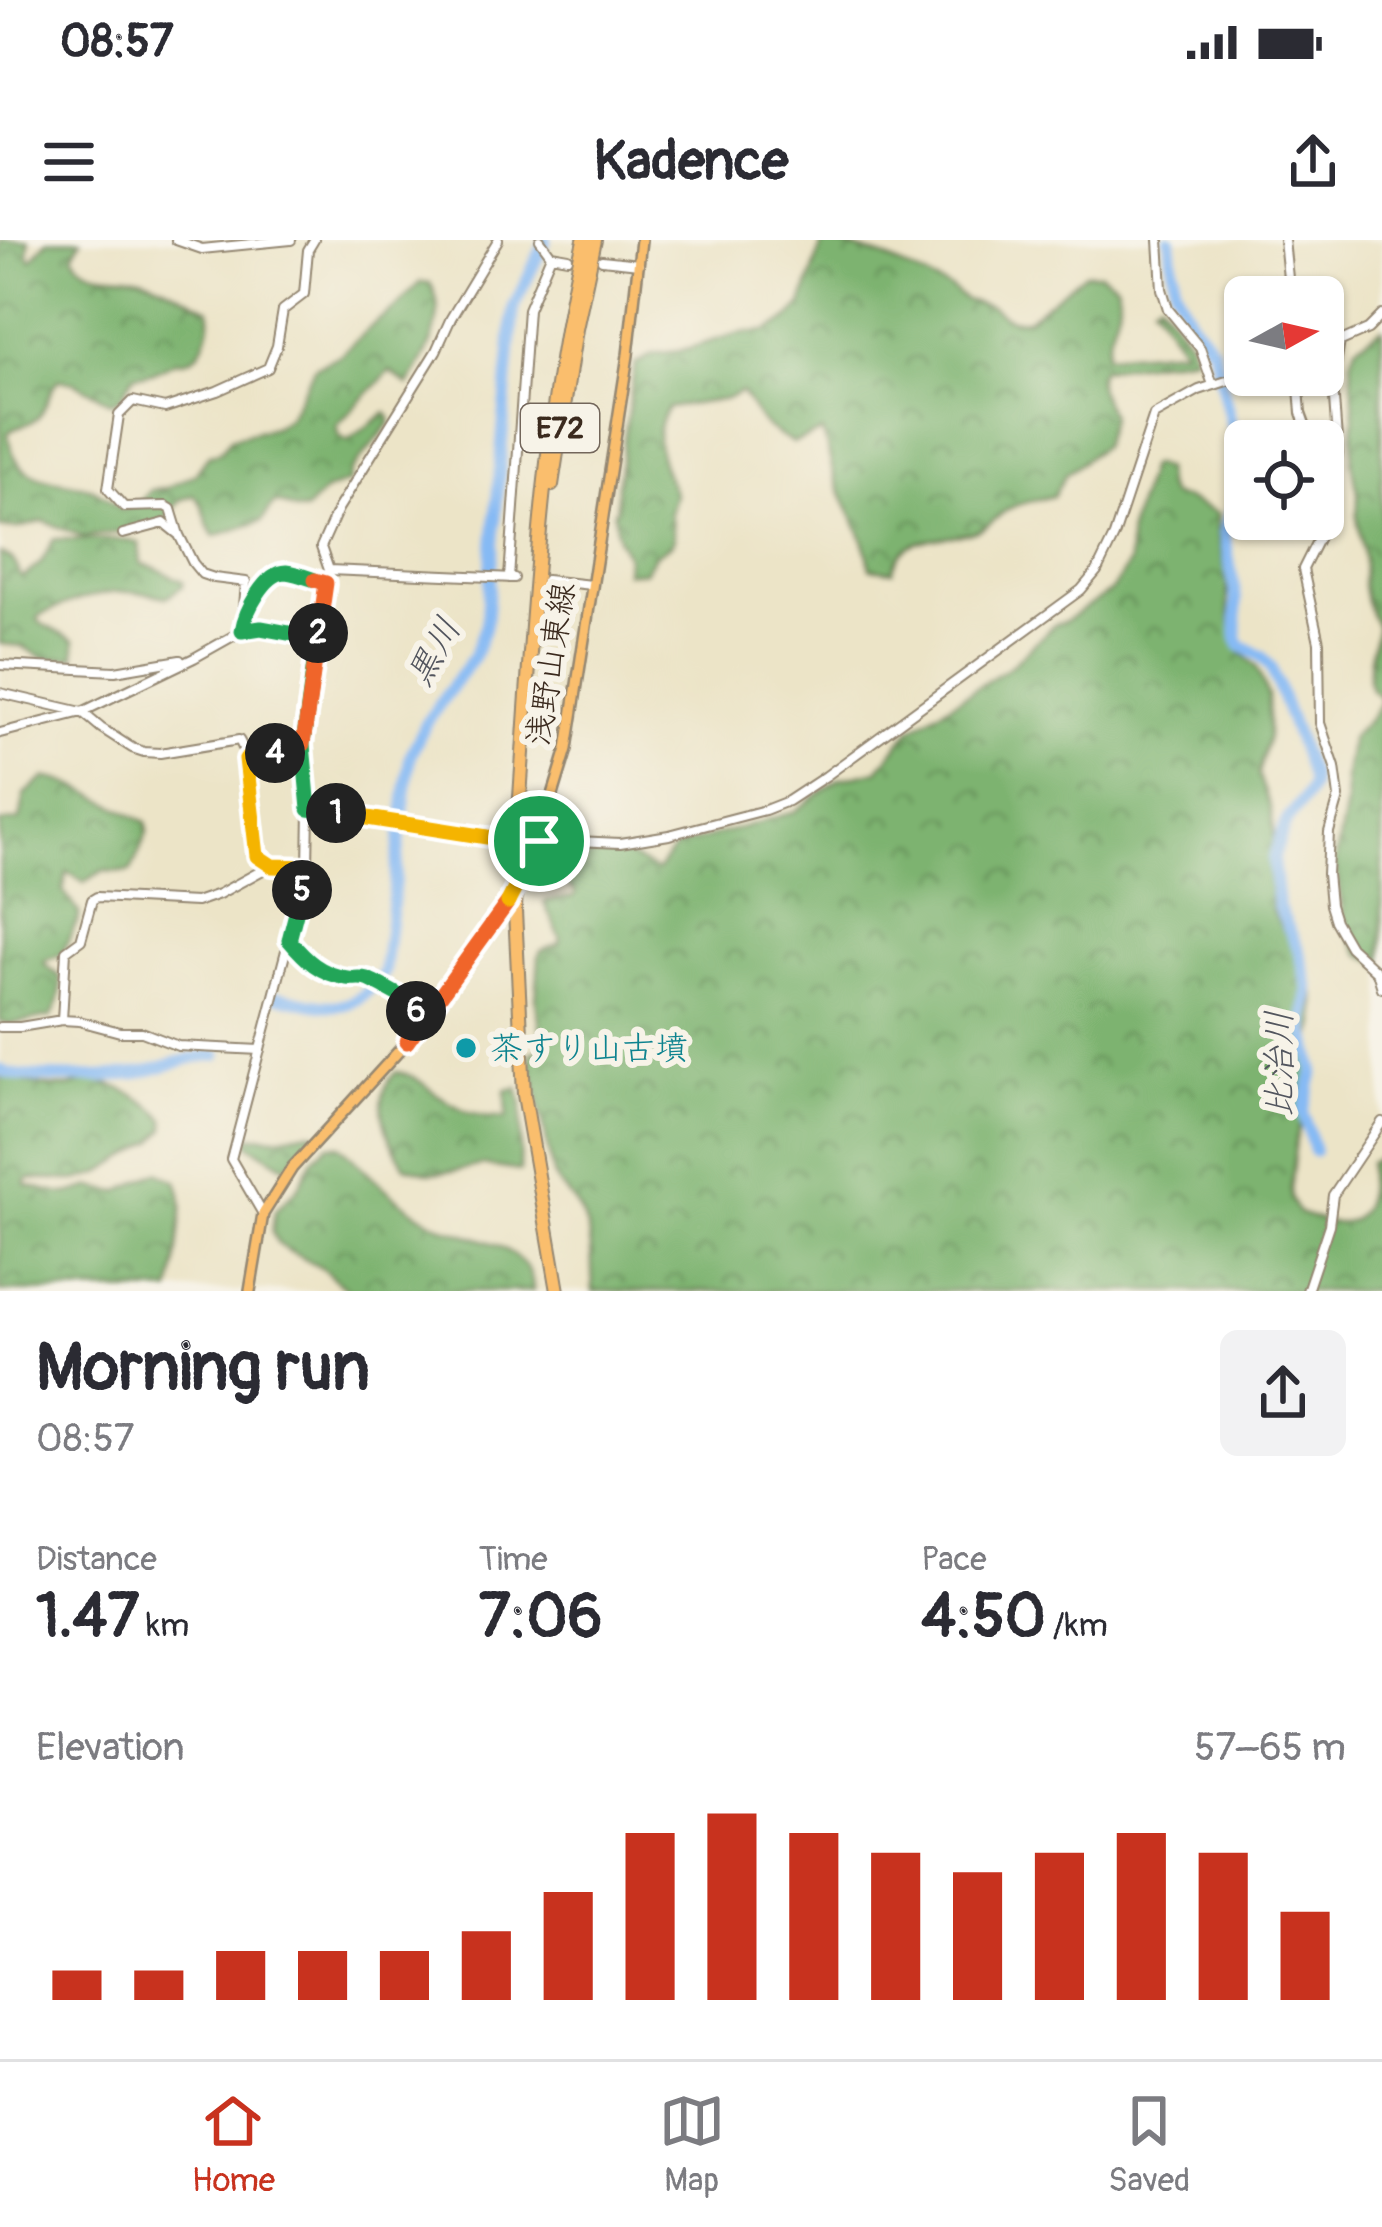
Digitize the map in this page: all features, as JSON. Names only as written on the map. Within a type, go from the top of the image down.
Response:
[{"type":"highway","name":"E72","points":[[561,1291],[528,1128],[515,911],[549,437],[584,240]]},
{"type":"highway","name":"E72","points":[[535,617],[567,382],[595,240]]},
{"type":"main road","name":"浅野山東線","points":[[250,1291],[263,1214],[292,1168],[407,1042],[504,909],[539,841],[566,749],[641,240]]},
{"type":"street","points":[[176,240],[202,249],[291,240]]},
{"type":"street","points":[[243,626],[246,582],[202,574],[179,535],[171,509],[124,507],[108,489],[119,415],[136,400],[165,408],[268,368],[283,310],[304,294],[308,250],[314,240]]},
{"type":"street","points":[[263,1214],[231,1159],[308,867],[303,744],[329,570],[322,547],[338,509],[418,382],[498,240]]},
{"type":"street","points":[[1159,240],[1168,309],[1200,348],[1213,385]]},
{"type":"street","points":[[1284,240],[1288,276]]},
{"type":"street","points":[[541,241],[551,255],[568,258]]},
{"type":"street","points":[[329,570],[512,578],[528,309],[551,255]]},
{"type":"street","points":[[602,260],[640,264]]},
{"type":"street","points":[[1344,339],[1368,329],[1382,315]]},
{"type":"street","points":[[309,809],[487,837],[620,843],[669,835],[788,801],[1081,590],[1097,571],[1114,536],[1154,415],[1224,382]]},
{"type":"street","points":[[123,534],[164,523],[179,535]]},
{"type":"street","points":[[1317,540],[1303,568],[1319,642],[1320,723],[1339,797],[1329,832],[1330,905],[1350,947],[1377,973],[1382,988]]},
{"type":"street","points":[[0,733],[82,712],[194,658],[243,626],[269,578],[283,572],[326,583]]},
{"type":"street","points":[[546,580],[591,585]]},
{"type":"street","points":[[243,626],[294,634],[320,620]]},
{"type":"street","points":[[0,665],[116,670],[194,658]]},
{"type":"street","points":[[0,693],[82,712],[100,728],[144,752],[239,740],[246,759],[257,856],[272,866]]},
{"type":"street","points":[[246,759],[303,744]]},
{"type":"street","points":[[62,1020],[66,952],[81,940],[92,899],[196,902],[272,866],[308,867]]},
{"type":"street","points":[[289,940],[316,968],[345,978],[371,979],[412,1002],[416,1011],[407,1042]]},
{"type":"street","points":[[0,1027],[80,1021],[120,1032],[142,1032],[178,1046],[260,1050]]},
{"type":"street","points":[[1307,1291],[1329,1225],[1333,1195],[1382,1121]]},
{"type":"green space","points":[[0,240],[29,240],[31,260],[48,240],[81,240],[73,255],[87,269],[145,278],[209,309],[207,337],[195,356],[134,375],[120,398],[111,402],[74,382],[58,380],[37,418],[8,433],[12,450],[28,471],[94,490],[122,510],[137,506],[151,490],[165,489],[195,474],[231,438],[276,426],[289,417],[315,367],[340,355],[420,282],[430,283],[436,296],[437,322],[408,385],[390,371],[337,425],[338,435],[347,441],[386,413],[390,418],[350,472],[349,482],[325,491],[306,510],[274,503],[262,521],[215,536],[194,495],[180,500],[165,520],[135,530],[83,537],[44,521],[0,528]]},
{"type":"green space","points":[[823,240],[881,256],[1014,320],[1028,319],[1085,273],[1100,273],[1117,284],[1119,294],[1106,355],[1183,349],[1153,304],[1159,300],[1190,342],[1194,356],[1101,369],[1098,386],[1111,415],[1102,446],[1066,474],[1053,496],[1012,507],[979,530],[914,544],[897,559],[893,571],[870,568],[862,536],[835,480],[822,432],[793,443],[762,422],[742,392],[668,408],[658,439],[675,494],[670,513],[674,539],[644,572],[626,572],[627,556],[614,512],[635,365],[653,354],[766,331],[786,321],[802,305]]},
{"type":"green space","points":[[1382,328],[1382,700],[1368,679],[1377,627],[1363,586],[1352,463],[1351,361],[1356,346]]},
{"type":"green space","points":[[1149,466],[1164,469],[1170,495],[1218,514],[1234,637],[1256,666],[1268,696],[1268,736],[1258,774],[1274,831],[1269,862],[1272,911],[1300,956],[1315,1001],[1314,1078],[1296,1139],[1291,1200],[1298,1213],[1327,1222],[1347,1222],[1361,1211],[1369,1163],[1382,1157],[1382,1291],[593,1291],[588,1232],[578,1208],[553,1174],[530,1057],[543,1047],[536,999],[539,956],[561,939],[544,903],[574,897],[575,892],[560,878],[547,854],[571,860],[619,851],[657,871],[679,846],[794,812],[839,779],[878,770],[911,729],[1008,668],[1054,625],[1111,591],[1129,563],[1129,531]]},
{"type":"green space","points":[[54,539],[139,543],[141,564],[183,581],[183,586],[166,597],[101,594],[40,615],[42,624],[75,641],[75,657],[44,659],[22,646],[0,644],[0,553],[25,576],[41,563]]},
{"type":"green space","points":[[1382,700],[1382,966],[1360,954],[1346,931],[1335,864],[1351,738]]},
{"type":"green space","points":[[45,778],[81,789],[146,822],[147,833],[128,872],[103,871],[84,882],[67,872],[63,891],[79,918],[61,955],[44,964],[60,977],[56,1008],[51,1017],[10,1024],[0,1022],[0,823],[20,820],[25,794]]},
{"type":"green space","points":[[396,1072],[464,1110],[488,1117],[507,1117],[506,1090],[518,1088],[522,1103],[520,1171],[482,1165],[430,1173],[405,1166],[387,1132],[382,1106],[383,1094]]},
{"type":"green space","points":[[0,1076],[60,1087],[96,1081],[140,1099],[165,1119],[165,1129],[154,1141],[99,1174],[79,1180],[31,1179],[26,1185],[68,1194],[92,1187],[118,1192],[158,1172],[177,1181],[182,1211],[171,1291],[0,1291]]},
{"type":"green space","points":[[317,1133],[286,1167],[247,1140],[251,1136]]},
{"type":"green space","points":[[328,1145],[340,1145],[420,1214],[509,1252],[528,1269],[533,1291],[349,1291],[323,1269],[285,1249],[272,1232],[275,1211]]},
{"type":"waterway","name":"黒川","points":[[275,996],[321,1005],[347,1004],[384,972],[410,756],[426,723],[474,656],[486,624],[514,306],[546,240]]},
{"type":"waterway","name":"比治川","points":[[1170,240],[1175,287],[1190,319],[1213,349],[1244,476],[1224,531],[1236,599],[1237,639],[1271,667],[1311,777],[1311,786],[1286,822],[1273,859],[1278,906],[1300,952],[1309,989],[1305,1025],[1314,1072],[1303,1112],[1314,1151]]},
{"type":"waterway","name":"黒川","points":[[0,1070],[28,1076],[112,1076],[217,1055]]},
{"type":"place","name":"茶すり山古墳","points":[[466,1048]]},
{"type":"route","points":[[539,841],[309,809],[303,744],[320,620],[294,634],[261,628],[242,631],[269,578],[283,572],[326,583],[303,744],[246,759],[257,856],[272,866],[308,867],[289,940],[306,959],[325,972],[371,979],[412,1002],[416,1011],[407,1042],[504,909],[539,841]]}]
